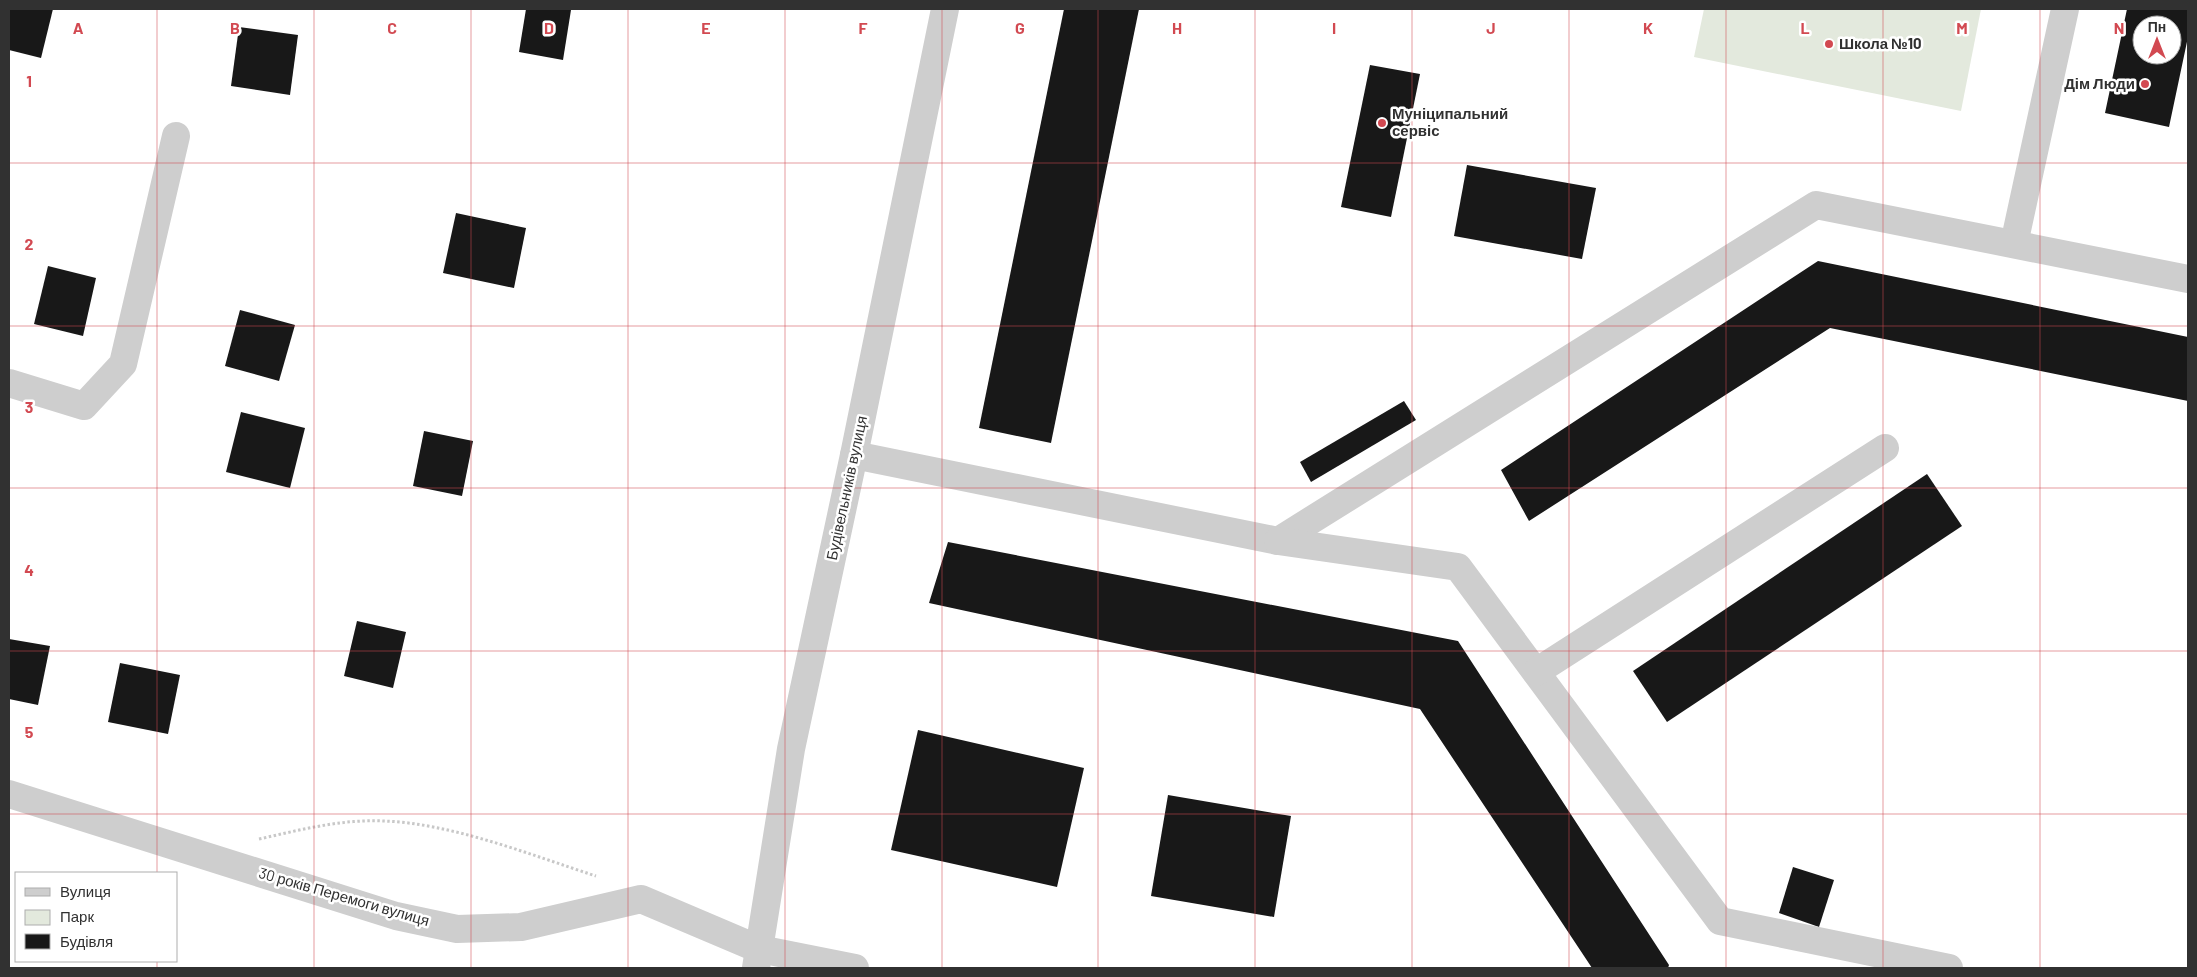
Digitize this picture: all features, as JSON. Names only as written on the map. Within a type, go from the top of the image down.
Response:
[{"type":"street","name":"Будівельників вулиця","points":[[758,959],[791,749],[854,455],[945,9]]},
{"type":"street","points":[[2014,244],[2065,9]]},
{"type":"street","points":[[9,383],[84,406],[123,364],[176,136]]},
{"type":"street","points":[[1278,541],[1816,205],[2188,279]]},
{"type":"street","points":[[1536,672],[1884,448]]},
{"type":"street","points":[[854,455],[1278,541],[1458,567],[1720,921],[1949,968]]},
{"type":"street","name":"30 років Перемоги вулиця","points":[[9,794],[396,916],[457,929],[521,926],[641,899],[758,959],[855,968]]},
{"type":"path","points":[[249,841],[342,822],[384,821],[444,830],[597,877]]},
{"type":"green space","name":"Школа №10","points":[[1704,9],[1981,9],[1961,111],[1694,57]]},
{"type":"building","points":[[9,9],[53,9],[41,58],[9,50]]},
{"type":"building","points":[[526,9],[571,10],[563,60],[519,52]]},
{"type":"building","points":[[1064,9],[1139,9],[1051,443],[979,428]]},
{"type":"building","name":"Дім Люди","points":[[2127,9],[2188,9],[2188,37],[2169,127],[2105,113]]},
{"type":"building","points":[[239,27],[298,35],[290,95],[231,86]]},
{"type":"building","points":[[1370,65],[1420,74],[1391,217],[1341,207]]},
{"type":"building","points":[[1467,165],[1596,188],[1582,259],[1454,236]]},
{"type":"building","points":[[456,213],[526,228],[514,288],[443,273]]},
{"type":"building","points":[[1818,261],[2188,337],[2188,401],[1830,328],[1529,521],[1501,470]]},
{"type":"building","points":[[48,266],[96,278],[83,336],[34,324]]},
{"type":"building","points":[[240,310],[295,325],[279,381],[225,366]]},
{"type":"building","points":[[1404,401],[1416,420],[1311,482],[1300,462]]},
{"type":"building","points":[[241,412],[305,428],[290,488],[226,472]]},
{"type":"building","points":[[424,431],[473,441],[462,496],[413,486]]},
{"type":"building","points":[[1927,474],[1962,526],[1667,722],[1633,671]]},
{"type":"building","points":[[948,542],[1458,641],[1669,965],[1668,968],[1592,968],[1420,709],[929,603]]},
{"type":"building","points":[[357,621],[406,632],[393,688],[344,676]]},
{"type":"building","points":[[9,639],[50,646],[38,705],[9,699]]},
{"type":"building","points":[[120,663],[180,675],[168,734],[108,722]]},
{"type":"building","points":[[918,730],[1084,768],[1057,887],[891,850]]},
{"type":"building","points":[[1168,795],[1291,816],[1274,917],[1151,896]]},
{"type":"building","points":[[1793,867],[1834,880],[1819,927],[1779,913]]},
{"type":"place","name":"Школа №10","points":[[1829,44]]},
{"type":"place","name":"Дім Люди","points":[[2145,84]]},
{"type":"place","name":"Муніципальний сервіс","points":[[1382,123]]}]
